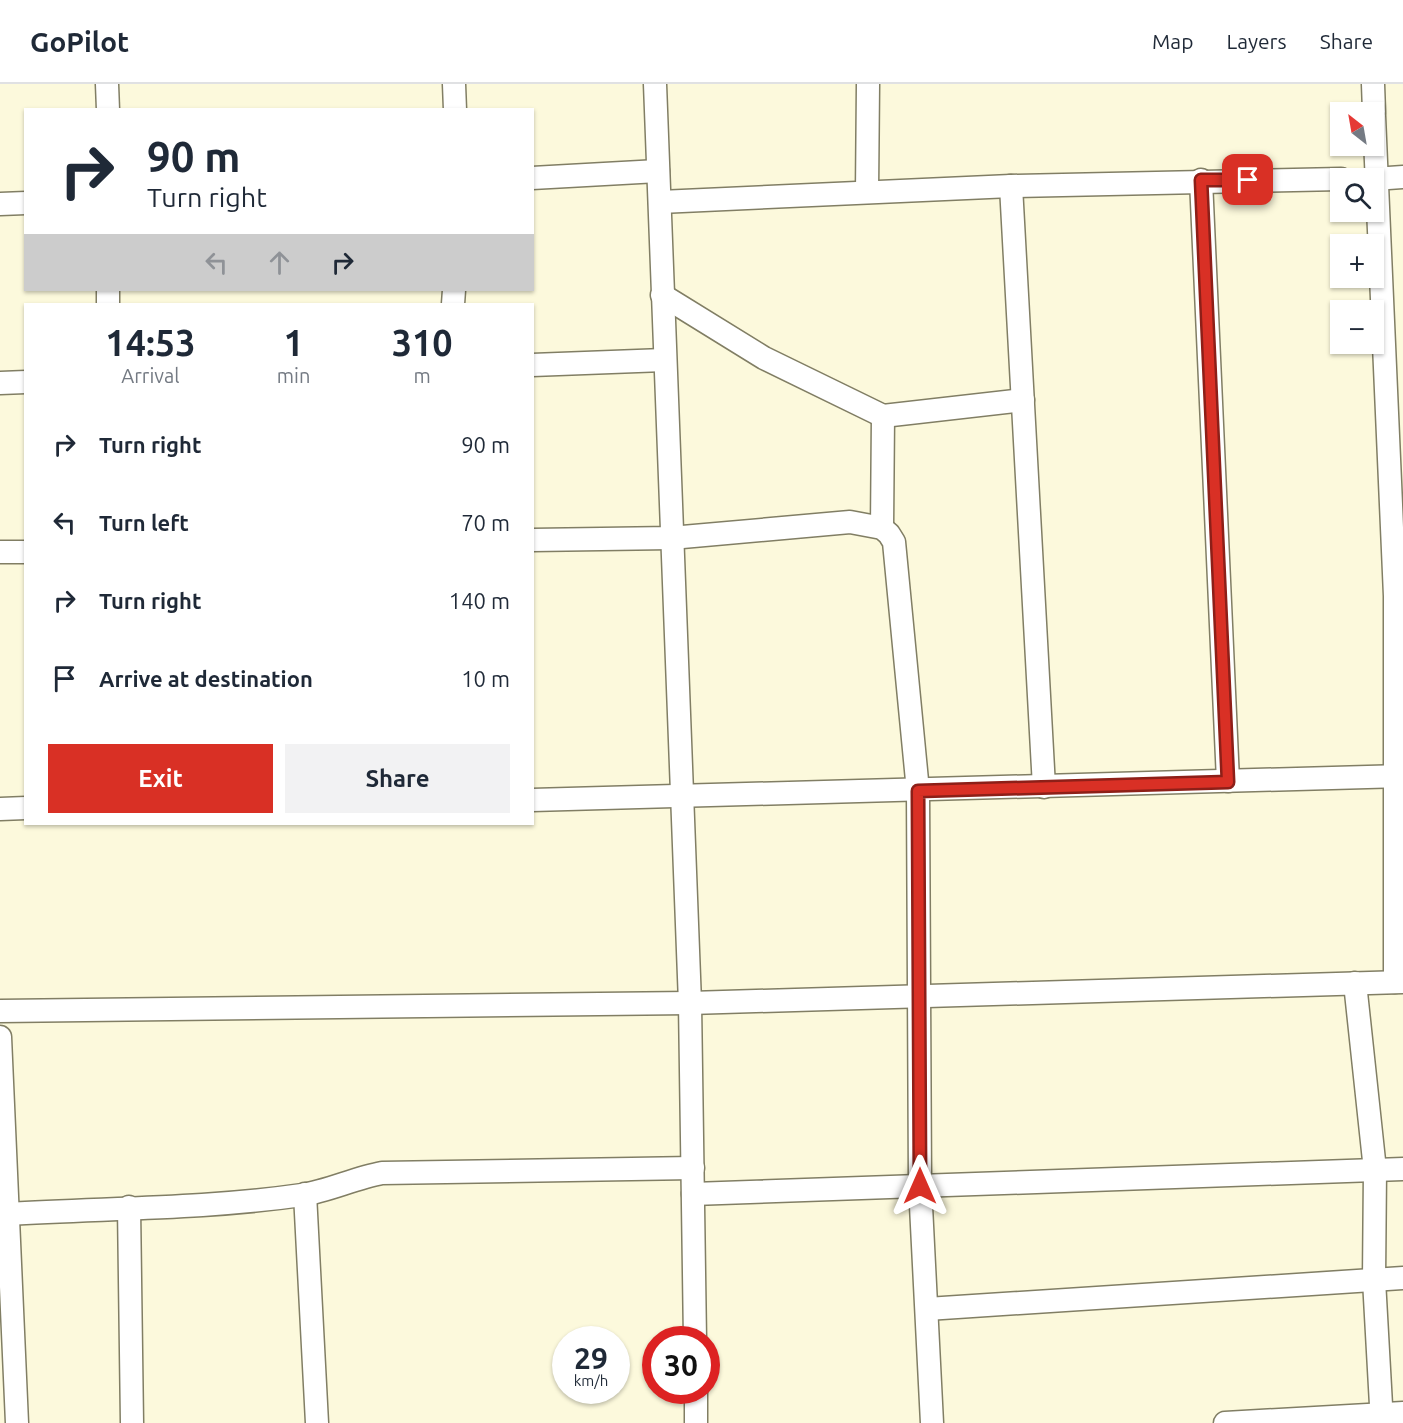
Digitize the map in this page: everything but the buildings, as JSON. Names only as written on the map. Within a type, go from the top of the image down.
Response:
[{"type":"street","points":[[107,84],[108,108]]},
{"type":"street","points":[[454,84],[455,108]]},
{"type":"street","points":[[655,84],[690,1003],[695,1326]]},
{"type":"street","points":[[867,192],[868,84]]},
{"type":"street","points":[[1373,84],[1374,102]]},
{"type":"street","points":[[534,178],[658,171]]},
{"type":"street","points":[[1384,178],[1403,177]]},
{"type":"street","points":[[660,202],[1011,186],[1201,180],[1330,179]]},
{"type":"street","points":[[1201,180],[1228,782]]},
{"type":"street","points":[[1011,186],[1044,787]]},
{"type":"street","points":[[0,204],[24,203]]},
{"type":"street","points":[[0,1011],[690,1003],[1399,982],[1399,596],[1377,222]]},
{"type":"street","points":[[662,294],[764,358],[883,416],[1023,400]]},
{"type":"street","points":[[534,365],[664,360]]},
{"type":"street","points":[[0,383],[24,382]]},
{"type":"street","points":[[882,528],[883,416]]},
{"type":"street","points":[[534,540],[671,538],[850,522],[882,528],[894,542],[918,791],[920,1186],[932,1423]]},
{"type":"street","points":[[0,552],[24,552]]},
{"type":"street","points":[[534,800],[682,798],[1398,777]]},
{"type":"street","points":[[0,809],[24,808]]},
{"type":"street","points":[[1225,1423],[1389,1417],[1374,1280],[1375,1170],[1355,983]]},
{"type":"street","points":[[0,1038],[17,1423]]},
{"type":"street","points":[[8,1214],[254,1200],[305,1194],[356,1178],[382,1173],[693,1168]]},
{"type":"street","points":[[693,1194],[1403,1169]]},
{"type":"street","points":[[305,1194],[317,1423]]},
{"type":"street","points":[[129,1207],[132,1423]]},
{"type":"street","points":[[927,1309],[1403,1278]]},
{"type":"street","points":[[696,1404],[696,1423]]},
{"type":"route","points":[[920,1186],[918,791],[1228,782],[1201,180],[1248,180]]}]
